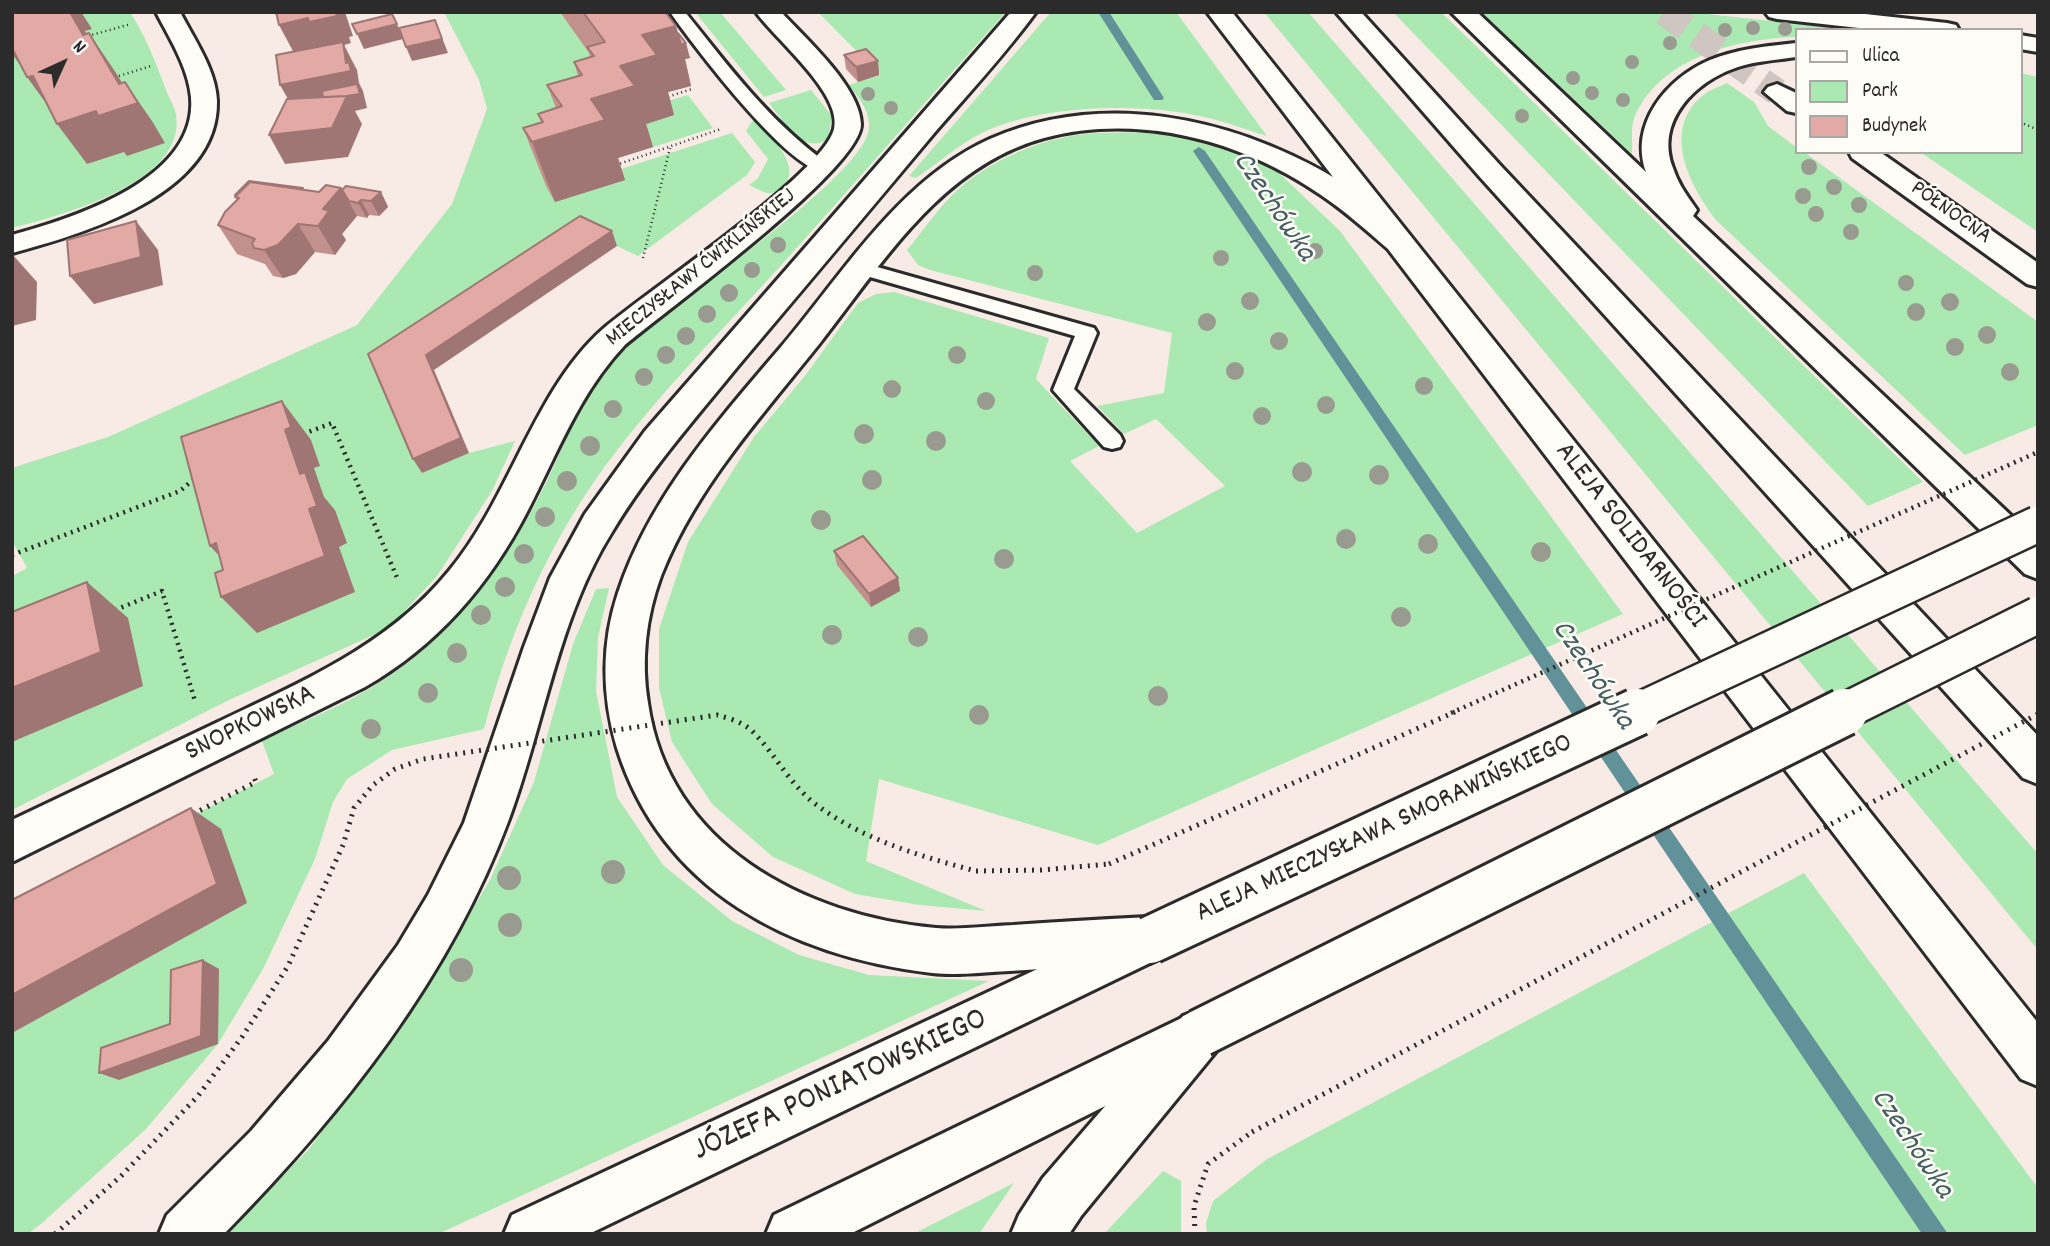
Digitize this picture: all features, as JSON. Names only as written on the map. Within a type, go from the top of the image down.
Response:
[{"type":"main road","points":[[12,244],[121,207],[147,191],[184,158],[203,118],[204,101],[199,78],[168,12]]},
{"type":"main road","name":"MIECZYSŁAWY ĆWIKLIŃSKIEJ","points":[[468,575],[509,512],[550,427],[586,368],[611,340],[803,187],[843,141],[849,127],[845,110],[824,75],[768,12]]},
{"type":"main road","points":[[186,1234],[234,1187],[357,1046],[432,930],[471,857],[498,791],[549,629],[570,575],[597,524],[624,484],[657,440],[1024,12]]},
{"type":"main road","name":"ALEJA SOLIDARNOŚCI","points":[[1219,12],[2038,1062]]},
{"type":"main road","points":[[1348,12],[1489,170],[2038,765]]},
{"type":"main road","points":[[1463,12],[2038,564]]},
{"type":"main road","points":[[1777,12],[1928,28]]},
{"type":"main road","points":[[1726,263],[1676,201],[1662,176],[1655,152],[1656,130],[1678,93],[1694,79],[1718,66],[1794,50]]},
{"type":"main road","points":[[1150,940],[945,951],[865,939],[813,923],[765,900],[724,873],[692,846],[663,810],[639,761],[625,703],[624,657],[630,616],[641,578],[673,515],[712,455],[908,211],[936,184],[983,153],[1012,140],[1057,127],[1120,120],[1192,128],[1253,145],[1327,186],[1403,247]]},
{"type":"main road","name":"PÓŁNOCNA","points":[[1865,154],[2038,277]]},
{"type":"main road","name":"ALEJA MIECZYSŁAWA SMORAWIŃSKIEGO","points":[[1150,940],[2038,524]]},
{"type":"main road","name":"SNOPKOWSKA","points":[[12,842],[361,670],[404,641],[468,575]]},
{"type":"main road","points":[[793,1234],[2038,615]]},
{"type":"main road","name":"JÓZEFA PONIATOWSKIEGO","points":[[531,1234],[1150,940]]},
{"type":"main road","points":[[1038,1234],[1062,1197],[1200,1033]]},
{"type":"lane","points":[[677,12],[768,122],[800,153],[821,167]]},
{"type":"lane","points":[[863,269],[1087,333],[1063,390],[1111,441]]},
{"type":"path","points":[[88,36],[137,22]]},
{"type":"path","points":[[119,76],[155,65]]},
{"type":"path","points":[[662,98],[691,90]]},
{"type":"path","points":[[2022,123],[2038,130]]},
{"type":"path","points":[[614,165],[722,130]]},
{"type":"path","points":[[653,251],[643,258],[670,147]]},
{"type":"path","points":[[294,437],[332,423],[398,582]]},
{"type":"path","points":[[55,1234],[121,1176],[198,1097],[242,1037],[288,966],[343,845],[354,808],[373,785],[395,769],[423,759],[717,715],[732,719],[750,729],[792,783],[816,804],[846,825],[918,856],[976,872],[1109,864],[1870,529],[2038,452]]},
{"type":"path","points":[[12,555],[180,491],[204,470]]},
{"type":"path","points":[[112,611],[162,591],[196,703]]},
{"type":"path","points":[[1195,1234],[1194,1206],[1208,1164],[1252,1132],[2038,714]]},
{"type":"green space","points":[[12,12],[130,12],[150,50],[176,115],[174,139],[162,160],[141,177],[87,205],[12,228]]},
{"type":"green space","points":[[444,12],[560,12],[624,102],[607,107],[618,170],[732,133],[755,162],[747,175],[638,256],[585,231],[378,368],[469,453],[515,441],[492,491],[437,576],[389,628],[229,700],[12,810],[12,576],[27,568],[12,541],[12,468],[108,437],[357,325],[452,204],[487,109],[479,80]]},
{"type":"green space","points":[[695,12],[720,12],[786,90],[764,97]]},
{"type":"green space","points":[[818,12],[1006,12],[663,395],[617,450],[577,508],[543,568],[516,631],[484,729],[392,750],[347,779],[333,802],[315,859],[263,969],[218,1044],[146,1129],[28,1234],[12,1234],[12,908],[274,774],[262,741],[377,684],[402,667],[447,628],[486,581],[520,531],[587,397],[605,368],[642,331],[803,207],[834,179],[856,154],[868,133],[869,120],[864,107],[849,85],[880,75]]},
{"type":"green space","points":[[1051,12],[1176,12],[1267,136],[1208,118],[1165,111],[1110,108],[1053,113],[1000,125],[970,139],[916,178],[909,176]]},
{"type":"green space","points":[[1264,12],[1308,12],[2038,854],[2038,950]]},
{"type":"green space","points":[[1393,12],[1441,12],[1923,482],[1868,506]]},
{"type":"green space","points":[[1481,12],[1689,12],[1835,28],[1794,28],[1794,37],[1726,47],[1682,66],[1663,79],[1647,96],[1635,116],[1632,154]]},
{"type":"green space","points":[[2022,73],[2038,77],[2038,232],[1923,154],[2022,154]]},
{"type":"green space","points":[[1727,83],[1754,102],[1768,126],[1794,146],[1794,154],[1807,154],[2038,322],[2038,425],[1965,455],[1716,220],[1689,175],[1682,142],[1683,125],[1690,110],[1705,94]]},
{"type":"green space","points":[[811,90],[832,116],[828,139],[819,143],[810,143],[794,134],[769,103]]},
{"type":"green space","points":[[688,95],[713,128],[653,147],[638,126],[673,115],[664,102]]},
{"type":"green space","points":[[755,117],[781,150],[789,168],[789,177],[784,185],[771,193],[749,185],[758,178],[768,159],[746,131]]},
{"type":"green space","points":[[1145,132],[1178,136],[1248,157],[1279,173],[1340,231],[1623,614],[1098,845],[879,779],[866,861],[986,911],[920,905],[855,894],[773,857],[712,804],[672,742],[659,688],[659,629],[688,542],[754,437],[804,377],[858,303],[876,294],[894,292],[1049,338],[1036,379],[1099,446],[1070,461],[1137,533],[1225,486],[1156,419],[1124,434],[1097,406],[1164,393],[1172,333],[930,270],[918,265],[907,250],[939,209],[964,184],[1013,154],[1068,136]]},
{"type":"green space","points":[[609,588],[598,638],[596,691],[617,797],[663,865],[732,921],[799,955],[869,975],[989,981],[438,1234],[226,1234],[309,1149],[412,1010],[490,880],[534,782],[573,644],[596,589]]},
{"type":"green space","points":[[1804,873],[2038,1188],[2038,1234],[1207,1234],[1206,1223],[1213,1201],[1267,1159]]},
{"type":"green space","points":[[1163,1171],[1181,1181],[1181,1234],[1104,1234]]},
{"type":"green space","points":[[1014,1183],[979,1234],[913,1234]]},
{"type":"building","points":[[12,12],[70,12],[83,35],[89,33],[119,84],[125,82],[138,103],[98,116],[96,111],[57,124],[33,76],[27,77],[12,48]]},
{"type":"building","points":[[276,12],[336,12],[337,16],[309,22],[308,18],[279,25]]},
{"type":"building","points":[[583,12],[665,12],[676,26],[642,35],[657,55],[620,66],[635,86],[591,99],[605,120],[532,142],[523,128],[543,122],[538,114],[562,106],[547,85],[582,75],[574,62],[594,56],[587,47],[605,42]]},
{"type":"building","points":[[392,14],[397,24],[357,34],[352,24]]},
{"type":"building","points":[[435,20],[442,39],[406,47],[399,28]]},
{"type":"building","points":[[678,33],[686,43],[681,45]]},
{"type":"building","points":[[343,42],[346,63],[349,62],[351,71],[280,85],[276,55]]},
{"type":"building","points":[[866,49],[878,61],[856,67],[844,55]]},
{"type":"building","points":[[357,84],[360,94],[323,97],[322,91]]},
{"type":"building","points":[[347,96],[332,128],[269,135],[287,99]]},
{"type":"building","points":[[249,181],[303,188],[250,182],[235,195]]},
{"type":"building","points":[[250,182],[319,192],[326,185],[341,188],[323,209],[329,211],[318,226],[298,224],[278,245],[264,250],[254,248],[252,243],[255,239],[218,225],[225,212],[239,198],[235,197]]},
{"type":"building","points":[[346,186],[381,192],[371,201],[361,200],[358,203],[349,201],[342,190]]},
{"type":"building","points":[[580,216],[612,231],[426,355],[461,438],[413,459],[368,354]]},
{"type":"building","points":[[136,221],[141,257],[70,276],[67,240]]},
{"type":"building","points":[[282,401],[291,427],[285,430],[300,474],[305,472],[317,506],[309,509],[325,556],[221,597],[215,573],[223,570],[216,543],[210,546],[181,437]]},
{"type":"building","points":[[863,536],[898,578],[869,594],[834,551]]},
{"type":"building","points":[[87,582],[101,652],[12,688],[12,612]]},
{"type":"building","points":[[191,808],[217,884],[12,995],[12,900]]},
{"type":"building","points":[[203,960],[201,1036],[99,1073],[101,1048],[170,1024],[171,970]]},
{"type":"waterway","name":"Czechówka","points":[[1103,12],[1158,98]]},
{"type":"waterway","name":"Czechówka","points":[[1199,151],[1936,1234]]},
{"type":"tunnel","points":[[1664,12],[1777,92]]}]
